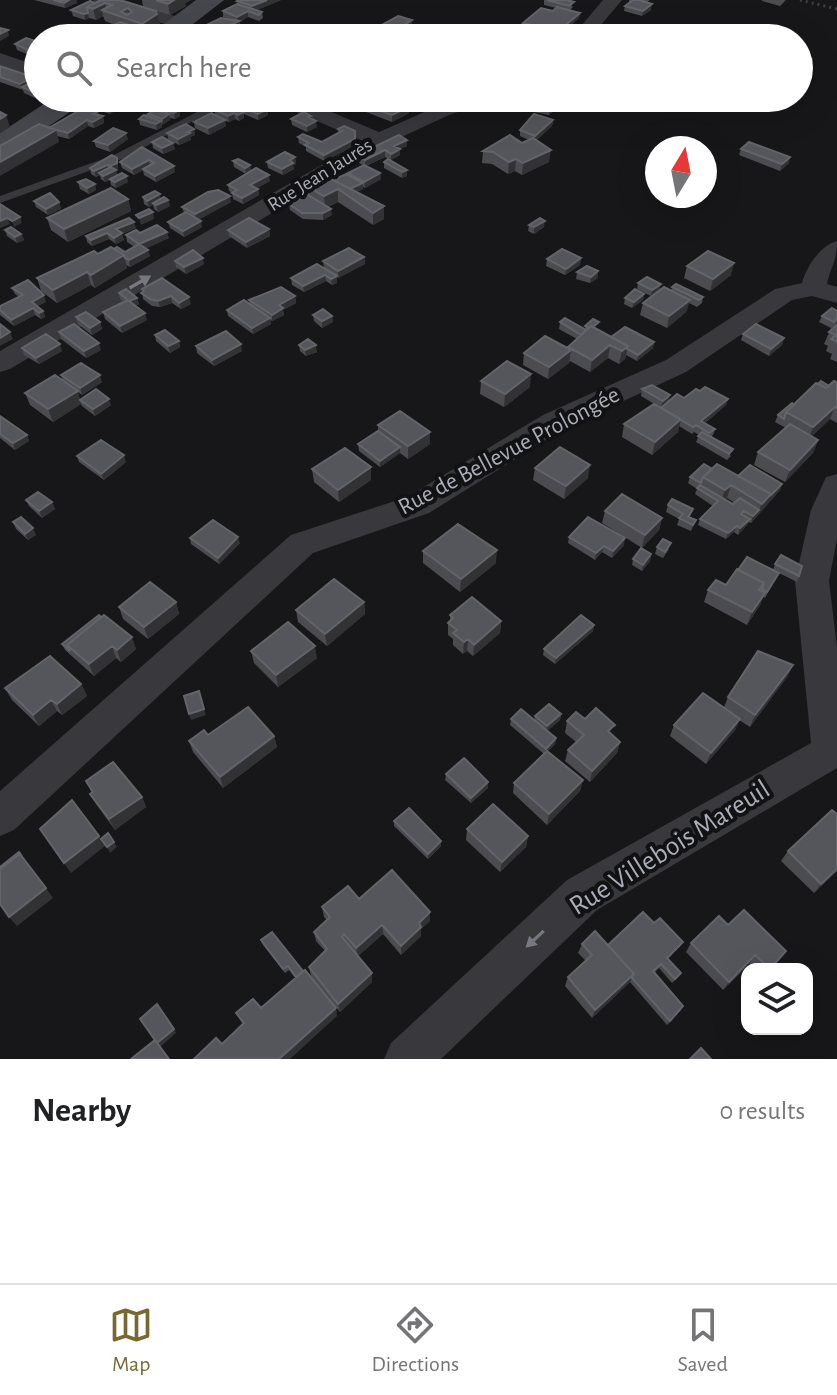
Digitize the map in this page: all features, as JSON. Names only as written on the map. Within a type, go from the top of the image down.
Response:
[{"type":"street","points":[[102,0],[179,23],[212,0]]},
{"type":"street","points":[[592,24],[613,0]]},
{"type":"street","points":[[0,59],[24,67]]},
{"type":"street","points":[[0,146],[51,112]]},
{"type":"street","points":[[313,112],[378,139]]},
{"type":"street","name":"Rue Jean Jaurès","points":[[0,363],[336,168],[378,139],[436,112]]},
{"type":"street","points":[[825,292],[817,272],[837,248]]},
{"type":"street","name":"Rue de Bellevue Prolongée","points":[[0,817],[302,544],[418,505],[553,422],[676,366],[784,294],[825,292]]},
{"type":"street","points":[[834,751],[812,581],[827,510],[837,485]]},
{"type":"street","name":"Rue Villebois Mareuil","points":[[407,1059],[582,895],[834,751]]},
{"type":"lane","points":[[0,200],[118,157],[205,112]]},
{"type":"path","points":[[800,0],[837,9]]},
{"type":"building","points":[[101,0],[120,0],[156,11],[157,14],[142,24],[102,10],[112,5],[105,3],[93,9],[87,7]]},
{"type":"building","points":[[239,0],[267,0],[252,6]]},
{"type":"building","points":[[547,0],[567,0],[574,2],[569,6]]},
{"type":"building","points":[[633,0],[652,4],[643,11],[625,6]]},
{"type":"building","points":[[90,1],[95,3],[87,7],[88,13],[71,10]]},
{"type":"building","points":[[237,4],[262,12],[259,15],[248,11],[237,17],[223,11]]},
{"type":"building","points":[[557,7],[580,13],[567,24],[523,23],[541,8],[553,11]]},
{"type":"building","points":[[398,16],[412,20],[406,24],[383,24]]},
{"type":"building","points":[[221,18],[239,21],[233,24],[208,24]]},
{"type":"building","points":[[24,39],[24,48],[15,44]]},
{"type":"building","points":[[0,66],[24,74],[24,82],[20,84],[0,77]]},
{"type":"building","points":[[76,112],[96,112],[93,114],[103,116],[93,122],[87,120],[68,133],[49,128]]},
{"type":"building","points":[[162,112],[169,114],[162,119],[148,114]]},
{"type":"building","points":[[219,112],[244,112],[234,113],[228,116]]},
{"type":"building","points":[[304,112],[316,121],[307,126],[291,119]]},
{"type":"building","points":[[211,113],[225,120],[208,128],[194,122]]},
{"type":"building","points":[[534,114],[553,120],[535,136],[520,130]]},
{"type":"building","points":[[144,115],[161,121],[156,124],[139,119]]},
{"type":"building","points":[[39,124],[56,130],[0,162],[0,146]]},
{"type":"building","points":[[186,124],[194,129],[178,139],[167,133]]},
{"type":"building","points":[[344,126],[355,131],[355,139],[324,155],[305,145],[309,143],[298,137],[303,134],[322,142],[342,131],[338,129]]},
{"type":"building","points":[[113,128],[126,133],[108,145],[94,141]]},
{"type":"building","points":[[399,135],[407,140],[394,146],[400,149],[391,154],[385,150],[365,160],[357,155]]},
{"type":"building","points":[[510,135],[522,143],[533,138],[551,150],[523,163],[516,159],[509,162],[493,152],[483,151]]},
{"type":"building","points":[[162,137],[173,143],[162,148],[152,142]]},
{"type":"building","points":[[749,142],[790,157],[782,164],[741,149]]},
{"type":"building","points":[[142,147],[174,166],[155,176],[143,169],[154,163],[149,160],[132,169],[120,162]]},
{"type":"building","points":[[285,152],[295,157],[290,160],[293,163],[282,169],[267,162]]},
{"type":"building","points":[[112,155],[117,158],[117,163],[94,171],[90,168]]},
{"type":"building","points":[[238,159],[250,165],[245,168],[233,161]]},
{"type":"building","points":[[388,159],[407,170],[402,172],[384,162]]},
{"type":"building","points":[[364,165],[380,173],[364,182],[348,173]]},
{"type":"building","points":[[111,167],[116,170],[103,176],[99,173]]},
{"type":"building","points":[[256,168],[269,175],[250,185],[258,189],[242,198],[232,193],[237,190],[228,185]]},
{"type":"building","points":[[320,170],[330,176],[327,177],[384,206],[373,213],[338,189],[324,196],[308,187],[321,180],[313,174]]},
{"type":"building","points":[[122,173],[127,176],[115,182],[110,179]]},
{"type":"building","points":[[346,174],[363,183],[350,189],[333,180]]},
{"type":"building","points":[[86,179],[95,184],[87,188],[78,182]]},
{"type":"building","points":[[111,188],[128,199],[64,229],[47,218]]},
{"type":"building","points":[[218,190],[230,196],[195,214],[182,207],[208,192]]},
{"type":"building","points":[[155,191],[160,194],[147,201],[143,197]]},
{"type":"building","points":[[50,193],[59,202],[46,209],[34,201]]},
{"type":"building","points":[[308,195],[331,209],[323,213],[302,213],[289,204]]},
{"type":"building","points":[[164,197],[168,200],[156,205],[153,203]]},
{"type":"building","points":[[0,204],[20,217],[0,221]]},
{"type":"building","points":[[149,209],[153,212],[139,218],[136,215]]},
{"type":"building","points":[[186,212],[201,221],[183,231],[168,222]]},
{"type":"building","points":[[129,218],[134,222],[116,229],[122,233],[114,238],[107,233],[91,240],[86,236]]},
{"type":"building","points":[[249,218],[269,229],[246,242],[228,230]]},
{"type":"building","points":[[540,218],[545,221],[534,227],[529,225]]},
{"type":"building","points":[[157,225],[167,232],[139,244],[126,235],[136,230],[140,233]]},
{"type":"building","points":[[11,227],[21,234],[15,237],[5,230]]},
{"type":"building","points":[[139,244],[148,250],[129,260],[114,249],[117,247],[125,252]]},
{"type":"building","points":[[111,247],[124,255],[91,275],[87,272],[53,290],[37,278],[94,251],[98,254]]},
{"type":"building","points":[[349,248],[364,257],[338,271],[323,261]]},
{"type":"building","points":[[562,249],[581,258],[566,269],[547,259]]},
{"type":"building","points":[[193,250],[203,258],[184,267],[175,261]]},
{"type":"building","points":[[708,251],[734,263],[713,279],[687,266]]},
{"type":"building","points":[[317,264],[337,276],[331,279],[325,275],[303,286],[291,278]]},
{"type":"building","points":[[587,266],[598,271],[591,277],[577,272]]},
{"type":"building","points":[[647,277],[661,284],[652,290],[638,283]]},
{"type":"building","points":[[162,278],[189,297],[179,303],[171,296],[158,301],[141,293],[144,291],[142,289]]},
{"type":"building","points":[[28,280],[44,295],[32,302],[43,311],[39,313],[33,308],[11,320],[0,310],[0,306],[23,295],[12,288]]},
{"type":"building","points":[[676,284],[703,297],[699,300],[672,287]]},
{"type":"building","points":[[281,287],[295,296],[279,305],[283,308],[272,315],[249,300]]},
{"type":"building","points":[[664,287],[690,300],[669,316],[643,303]]},
{"type":"building","points":[[126,289],[137,298],[129,301],[145,313],[120,326],[103,312],[128,300],[119,293]]},
{"type":"building","points":[[635,289],[644,294],[634,302],[625,298]]},
{"type":"building","points":[[244,300],[270,318],[252,328],[227,310]]},
{"type":"building","points":[[832,308],[837,311],[834,322],[822,316]]},
{"type":"building","points":[[323,309],[332,316],[322,321],[313,315]]},
{"type":"building","points":[[86,312],[100,322],[90,328],[76,317]]},
{"type":"building","points":[[565,318],[586,330],[581,335],[560,322]]},
{"type":"building","points":[[593,319],[599,322],[593,327],[585,326]]},
{"type":"building","points":[[0,324],[10,332],[0,338]]},
{"type":"building","points":[[74,324],[99,343],[84,351],[59,332]]},
{"type":"building","points":[[756,324],[784,338],[771,349],[743,334]]},
{"type":"building","points":[[837,325],[837,342],[831,339],[836,335],[829,332]]},
{"type":"building","points":[[591,326],[628,346],[622,351],[610,345],[592,360],[568,347]]},
{"type":"building","points":[[625,327],[654,342],[638,355],[611,337]]},
{"type":"building","points":[[165,330],[179,341],[168,346],[155,335]]},
{"type":"building","points":[[226,331],[241,344],[212,360],[196,346]]},
{"type":"building","points":[[46,334],[60,344],[36,358],[22,348]]},
{"type":"building","points":[[545,336],[571,350],[549,367],[524,353]]},
{"type":"building","points":[[308,339],[316,345],[305,350],[299,345]]},
{"type":"building","points":[[507,361],[531,374],[505,394],[481,381]]},
{"type":"building","points":[[81,363],[100,375],[80,388],[61,375]]},
{"type":"building","points":[[55,375],[78,391],[48,409],[25,393]]},
{"type":"building","points":[[837,382],[837,408],[813,427],[786,412],[816,383],[826,388]]},
{"type":"building","points":[[652,385],[670,395],[663,401],[642,389]]},
{"type":"building","points":[[705,387],[728,399],[701,421],[715,429],[709,433],[661,408],[677,394],[684,398],[696,389],[700,391]]},
{"type":"building","points":[[96,389],[109,399],[93,409],[80,400]]},
{"type":"building","points":[[792,403],[794,405],[786,412],[784,419],[778,415]]},
{"type":"building","points":[[654,404],[681,419],[655,442],[624,424]]},
{"type":"building","points":[[400,411],[430,432],[408,446],[378,425]]},
{"type":"building","points":[[0,416],[27,435],[13,443],[0,434]]},
{"type":"building","points":[[790,424],[818,440],[790,470],[758,452]]},
{"type":"building","points":[[378,431],[400,447],[380,461],[358,444]]},
{"type":"building","points":[[702,432],[733,449],[729,454],[698,436]]},
{"type":"building","points":[[101,440],[124,455],[101,474],[77,456]]},
{"type":"building","points":[[560,447],[590,465],[566,486],[535,468]]},
{"type":"building","points":[[345,448],[371,467],[338,490],[312,469]]},
{"type":"building","points":[[704,464],[712,469],[701,483],[690,477]]},
{"type":"building","points":[[717,464],[771,494],[762,504],[731,485],[725,490],[703,477]]},
{"type":"building","points":[[750,465],[782,484],[770,496],[738,476]]},
{"type":"building","points":[[700,485],[733,504],[740,498],[759,510],[753,516],[744,511],[741,514],[750,519],[728,533],[700,519],[718,501],[697,488]]},
{"type":"building","points":[[38,492],[52,502],[39,511],[26,500]]},
{"type":"building","points":[[622,494],[662,518],[645,535],[605,511]]},
{"type":"building","points":[[672,499],[693,509],[688,517],[696,520],[693,525],[679,518],[683,514],[668,505]]},
{"type":"building","points":[[21,517],[33,528],[25,534],[13,522]]},
{"type":"building","points":[[588,517],[625,538],[613,551],[604,546],[596,553],[569,537]]},
{"type":"building","points":[[213,520],[238,537],[218,558],[190,538]]},
{"type":"building","points":[[458,524],[497,550],[461,579],[423,551]]},
{"type":"building","points":[[663,539],[671,543],[665,552],[657,547]]},
{"type":"building","points":[[641,548],[651,554],[643,565],[633,559]]},
{"type":"building","points":[[781,555],[802,566],[799,576],[775,564]]},
{"type":"building","points":[[747,557],[779,573],[767,592],[762,589],[764,583],[738,570]]},
{"type":"building","points":[[737,569],[764,583],[759,590],[765,593],[752,612],[708,590],[716,580],[726,585]]},
{"type":"building","points":[[334,579],[364,602],[325,634],[296,610]]},
{"type":"building","points":[[150,582],[176,602],[144,627],[119,607]]},
{"type":"building","points":[[472,597],[501,621],[474,645],[453,633],[457,630],[448,623],[453,618],[450,615]]},
{"type":"building","points":[[99,615],[101,617],[67,645],[70,651],[62,644]]},
{"type":"building","points":[[104,615],[132,637],[117,650],[112,646],[89,664],[67,645]]},
{"type":"building","points":[[581,615],[594,625],[556,658],[544,649]]},
{"type":"building","points":[[288,622],[315,646],[276,675],[251,651]]},
{"type":"building","points":[[758,651],[793,665],[755,715],[728,697]]},
{"type":"building","points":[[50,656],[81,684],[57,704],[51,700],[33,715],[5,688]]},
{"type":"building","points":[[199,691],[204,709],[189,714],[184,696]]},
{"type":"building","points":[[703,693],[740,719],[711,753],[674,725]]},
{"type":"building","points":[[549,704],[561,714],[547,726],[535,716]]},
{"type":"building","points":[[248,707],[274,736],[220,777],[189,741],[204,730],[208,735]]},
{"type":"building","points":[[596,708],[615,725],[608,731],[620,742],[592,771],[568,750],[584,735],[567,721],[576,712],[585,719]]},
{"type":"building","points":[[521,709],[556,738],[546,749],[511,719]]},
{"type":"building","points":[[547,751],[583,780],[549,814],[514,783]]},
{"type":"building","points":[[464,758],[488,782],[471,798],[446,774]]},
{"type":"building","points":[[113,762],[142,797],[109,819],[90,794],[93,792],[86,781]]},
{"type":"building","points":[[72,800],[99,836],[64,863],[40,829]]},
{"type":"building","points":[[493,804],[528,836],[502,862],[467,829]]},
{"type":"building","points":[[409,808],[441,841],[428,854],[394,821]]},
{"type":"building","points":[[832,810],[837,814],[837,869],[821,884],[788,851]]},
{"type":"building","points":[[108,833],[114,842],[107,847],[101,839]]},
{"type":"building","points":[[19,852],[22,856],[20,854],[0,869],[0,867]]},
{"type":"building","points":[[20,854],[46,888],[9,917],[0,904],[0,869]]},
{"type":"building","points":[[392,870],[430,912],[419,923],[421,927],[401,946],[382,925],[356,948],[344,934],[342,937],[372,973],[338,1004],[309,967],[327,949],[314,932],[330,917],[322,907],[348,886],[359,899]]},
{"type":"building","points":[[744,910],[786,951],[775,963],[764,963],[755,955],[747,963],[741,963],[741,970],[729,982],[691,943],[719,916],[728,925]]},
{"type":"building","points":[[643,912],[654,923],[660,918],[683,942],[667,958],[681,973],[675,979],[661,964],[653,971],[683,1006],[670,1021],[608,945]]},
{"type":"building","points":[[595,931],[634,974],[595,1010],[568,977],[592,955],[582,944]]},
{"type":"building","points":[[272,932],[303,971],[296,977],[288,966],[283,969],[261,940]]},
{"type":"building","points":[[305,970],[336,1008],[279,1059],[194,1059],[216,1038],[222,1044],[244,1023],[236,1013],[253,999],[261,1008]]},
{"type":"building","points":[[157,1004],[174,1029],[157,1043],[140,1019]]},
{"type":"building","points":[[155,1040],[169,1059],[131,1059]]},
{"type":"building","points":[[701,1048],[711,1059],[690,1059]]}]
